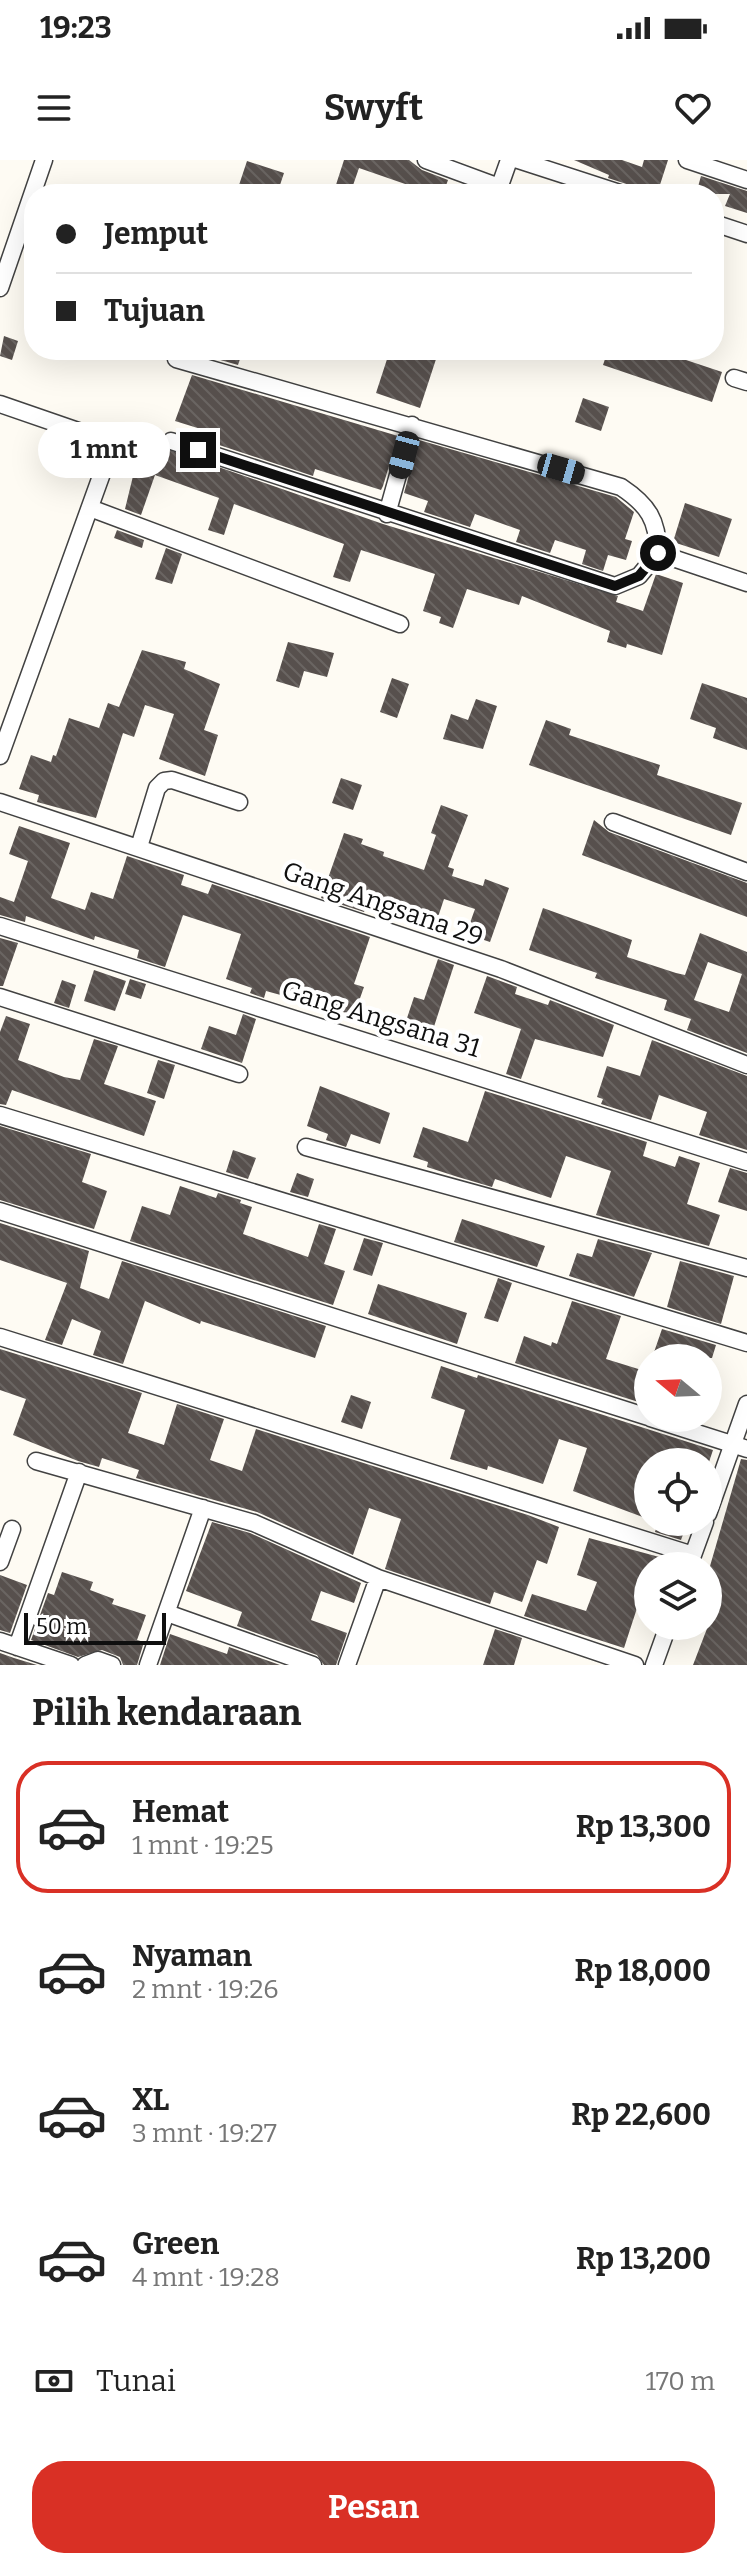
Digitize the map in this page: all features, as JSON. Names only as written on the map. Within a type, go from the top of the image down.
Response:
[{"type":"street","points":[[36,184],[44,160]]},
{"type":"street","points":[[426,160],[482,184]]},
{"type":"street","points":[[500,184],[509,160]]},
{"type":"street","points":[[518,160],[592,184]]},
{"type":"street","points":[[687,160],[747,180]]},
{"type":"street","points":[[0,288],[24,218]]},
{"type":"street","points":[[724,226],[747,232]]},
{"type":"street","points":[[171,441],[615,586],[639,576],[658,553],[658,530],[646,504],[621,487],[180,360]]},
{"type":"street","points":[[0,404],[113,443],[1,747]]},
{"type":"street","points":[[387,514],[412,425]]},
{"type":"street","points":[[90,508],[400,624]]},
{"type":"street","points":[[658,553],[747,583]]},
{"type":"street","points":[[139,847],[157,788],[164,781],[172,780],[239,802]]},
{"type":"street","name":"Gang Angsana 29","points":[[0,802],[501,969],[747,1065]]},
{"type":"street","points":[[613,822],[747,872]]},
{"type":"street","name":"Gang Angsana 31","points":[[0,926],[747,1162]]},
{"type":"street","points":[[0,997],[239,1074]]},
{"type":"street","points":[[0,1115],[747,1343]]},
{"type":"street","points":[[306,1147],[747,1268]]},
{"type":"street","points":[[0,1211],[634,1413]]},
{"type":"street","points":[[0,1337],[663,1552]]},
{"type":"street","points":[[722,1484],[740,1446],[747,1404]]},
{"type":"street","points":[[694,1432],[740,1446]]},
{"type":"street","points":[[36,1461],[254,1523],[378,1578],[635,1665]]},
{"type":"street","points":[[17,1647],[79,1472]]},
{"type":"street","points":[[148,1665],[203,1508]]},
{"type":"street","points":[[0,1562],[12,1529]]},
{"type":"street","points":[[347,1665],[378,1578]]},
{"type":"street","points":[[167,1613],[313,1665]]},
{"type":"street","points":[[654,1665],[663,1640]]},
{"type":"street","points":[[0,1641],[71,1665]]},
{"type":"street","points":[[85,1665],[98,1660],[112,1665]]},
{"type":"building","points":[[344,160],[409,160],[422,170],[448,180],[447,184],[405,184],[359,168],[353,184],[336,184]]},
{"type":"building","points":[[574,160],[622,160],[642,167],[644,160],[668,160],[660,184],[626,184],[608,178],[609,175]]},
{"type":"building","points":[[247,161],[284,173],[280,184],[239,184]]},
{"type":"building","points":[[701,176],[747,191],[747,213],[725,206],[730,194],[724,194],[724,184],[699,184]]},
{"type":"building","points":[[4,336],[18,341],[12,360],[0,356]]},
{"type":"building","points":[[220,360],[240,360],[238,365]]},
{"type":"building","points":[[387,360],[436,360],[420,408],[376,393]]},
{"type":"building","points":[[605,360],[686,360],[722,372],[712,402],[603,365]]},
{"type":"building","points":[[192,375],[398,436],[381,490],[315,469],[313,476],[201,439],[204,430],[175,421]]},
{"type":"building","points":[[583,398],[609,407],[601,431],[575,422]]},
{"type":"building","points":[[419,440],[616,497],[634,512],[625,539],[632,541],[626,560],[608,555],[603,571],[582,564],[586,550],[555,540],[550,553],[516,542],[520,530],[475,514],[470,527],[424,512],[428,501],[404,493]]},
{"type":"building","points":[[149,443],[383,524],[618,596],[616,602],[643,611],[656,574],[683,583],[662,655],[627,644],[626,648],[607,642],[610,631],[522,596],[519,605],[467,589],[453,628],[439,623],[441,617],[423,611],[435,574],[361,550],[350,582],[333,577],[344,544],[234,504],[224,535],[208,530],[219,498],[155,475],[141,515],[125,509],[134,472],[138,474]]},
{"type":"building","points":[[685,503],[732,519],[719,557],[673,542]]},
{"type":"building","points":[[117,530],[144,540],[142,548],[114,538]]},
{"type":"building","points":[[166,548],[182,554],[172,584],[155,579]]},
{"type":"building","points":[[288,642],[334,653],[327,677],[304,671],[299,688],[276,681]]},
{"type":"building","points":[[142,650],[186,662],[184,669],[220,684],[204,730],[218,735],[205,776],[159,759],[174,714],[145,705],[134,737],[123,733],[96,818],[37,802],[39,795],[19,789],[31,755],[51,762],[53,755],[56,756],[69,718],[99,728],[108,703],[119,707]]},
{"type":"building","points":[[392,678],[409,684],[397,718],[380,712]]},
{"type":"building","points":[[702,683],[747,698],[747,750],[713,738],[716,728],[690,719]]},
{"type":"building","points":[[476,699],[497,706],[483,749],[443,739],[451,714],[468,720]]},
{"type":"building","points":[[546,720],[571,729],[569,735],[660,765],[657,775],[742,803],[731,835],[529,765]]},
{"type":"building","points":[[341,778],[362,785],[353,810],[332,803]]},
{"type":"building","points":[[441,805],[468,815],[448,867],[454,869],[452,876],[483,886],[485,879],[509,888],[490,942],[466,934],[475,909],[444,899],[437,920],[371,893],[364,912],[321,898],[344,833],[363,839],[361,844],[384,852],[383,856],[424,870],[436,835],[431,833]]},
{"type":"building","points":[[594,820],[609,832],[747,883],[747,917],[582,855]]},
{"type":"building","points":[[19,826],[70,843],[51,898],[85,910],[91,892],[113,899],[127,856],[184,875],[181,885],[208,894],[212,884],[370,937],[354,984],[364,987],[354,1015],[266,991],[264,998],[250,993],[252,988],[226,979],[241,934],[183,915],[165,967],[137,958],[139,950],[95,936],[94,940],[26,916],[25,922],[0,915],[0,897],[14,902],[28,861],[9,854]]},
{"type":"building","points":[[543,908],[632,940],[627,957],[685,975],[700,933],[747,952],[747,1053],[687,1030],[691,1019],[664,1010],[667,1000],[595,978],[597,973],[529,950]],"holes":[[[708,962],[742,974],[729,1012],[694,1000]]]},
{"type":"building","points":[[0,938],[18,943],[3,986],[0,986]]},
{"type":"building","points":[[438,959],[454,965],[428,1045],[401,1036],[414,997],[424,1000]]},
{"type":"building","points":[[94,970],[126,981],[115,1011],[84,1001]]},
{"type":"building","points":[[487,976],[517,987],[515,994],[548,1005],[550,1000],[614,1025],[603,1057],[535,1039],[521,1079],[506,1074],[521,1029],[474,1013]]},
{"type":"building","points":[[130,979],[146,984],[141,999],[125,994]]},
{"type":"building","points":[[62,980],[76,985],[69,1008],[54,1003]]},
{"type":"building","points":[[243,1014],[256,1019],[242,1063],[201,1049],[209,1026],[236,1035]]},
{"type":"building","points":[[6,1016],[30,1024],[18,1060],[64,1077],[80,1080],[94,1039],[118,1046],[104,1084],[156,1101],[144,1136],[12,1090],[6,1105],[0,1104],[0,1032]]},
{"type":"building","points":[[652,1040],[747,1076],[747,1150],[699,1135],[707,1112],[659,1095],[651,1120],[601,1104],[603,1099],[597,1097],[607,1066],[640,1076]]},
{"type":"building","points":[[158,1060],[175,1065],[164,1099],[147,1093]]},
{"type":"building","points":[[320,1086],[390,1113],[380,1144],[351,1134],[346,1147],[326,1140],[328,1134],[307,1126]]},
{"type":"building","points":[[485,1091],[647,1142],[643,1156],[675,1167],[679,1156],[700,1163],[687,1204],[720,1215],[709,1246],[596,1215],[611,1171],[566,1156],[551,1198],[495,1179],[492,1187],[458,1177],[427,1167],[428,1162],[413,1157],[423,1127],[468,1142]]},
{"type":"building","points":[[0,1126],[91,1154],[82,1182],[107,1191],[94,1229],[0,1200]]},
{"type":"building","points":[[233,1150],[256,1158],[248,1179],[226,1172]]},
{"type":"building","points":[[730,1168],[747,1173],[747,1211],[718,1202]]},
{"type":"building","points":[[297,1173],[314,1179],[308,1197],[290,1192]]},
{"type":"building","points":[[180,1186],[216,1198],[218,1193],[241,1200],[240,1203],[252,1207],[243,1234],[308,1257],[319,1224],[336,1229],[324,1264],[345,1271],[333,1305],[130,1241],[142,1206],[170,1215]]},
{"type":"building","points":[[462,1219],[545,1246],[537,1267],[454,1242]]},
{"type":"building","points":[[0,1223],[89,1251],[80,1288],[109,1299],[122,1261],[326,1326],[315,1358],[201,1321],[200,1324],[145,1301],[123,1364],[93,1355],[101,1331],[72,1319],[62,1345],[45,1340],[67,1283],[0,1260]]},
{"type":"building","points":[[364,1238],[383,1243],[372,1276],[353,1270]]},
{"type":"building","points":[[598,1239],[652,1253],[634,1297],[569,1276],[577,1253],[592,1257]]},
{"type":"building","points":[[680,1261],[734,1276],[721,1324],[667,1307]]},
{"type":"building","points":[[498,1278],[512,1283],[498,1322],[484,1318]]},
{"type":"building","points":[[378,1284],[467,1313],[457,1344],[368,1314]]},
{"type":"building","points":[[572,1301],[621,1316],[606,1359],[634,1368],[634,1401],[515,1363],[524,1336],[551,1346],[552,1342],[557,1344]]},
{"type":"building","points":[[662,1329],[713,1344],[657,1344]]},
{"type":"building","points":[[0,1349],[142,1393],[128,1433],[164,1445],[177,1404],[224,1419],[210,1460],[242,1471],[256,1429],[559,1527],[547,1564],[537,1560],[522,1602],[494,1592],[490,1604],[385,1569],[401,1519],[369,1508],[353,1555],[257,1512],[136,1478],[139,1470],[102,1458],[99,1467],[78,1461],[13,1435],[26,1399],[0,1390]]},
{"type":"building","points":[[441,1366],[634,1425],[634,1432],[657,1432],[707,1448],[634,1448],[634,1514],[573,1491],[587,1448],[559,1439],[543,1484],[488,1466],[487,1470],[450,1459],[465,1410],[431,1398]]},
{"type":"building","points":[[351,1395],[371,1402],[362,1429],[341,1422]]},
{"type":"building","points":[[741,1459],[747,1460],[747,1665],[693,1665],[703,1640],[722,1640],[722,1552],[714,1552],[719,1536],[722,1536],[722,1525]]},
{"type":"building","points":[[212,1522],[250,1533],[361,1583],[354,1603],[321,1591],[311,1620],[347,1633],[336,1665],[324,1665],[317,1655],[237,1626],[242,1612],[186,1591]]},
{"type":"building","points":[[589,1538],[641,1552],[634,1552],[634,1617],[624,1648],[524,1616],[532,1594],[586,1611],[597,1582],[577,1575]]},
{"type":"building","points":[[62,1572],[93,1582],[90,1590],[114,1599],[112,1604],[146,1615],[137,1640],[144,1642],[137,1665],[123,1665],[120,1657],[102,1650],[78,1657],[31,1640],[48,1593],[54,1595]]},
{"type":"building","points":[[0,1575],[27,1585],[10,1633],[0,1630]]},
{"type":"building","points":[[495,1629],[522,1638],[514,1665],[483,1665]]},
{"type":"building","points":[[170,1634],[227,1654],[229,1647],[280,1665],[160,1665]]},
{"type":"building","points":[[0,1653],[14,1658],[37,1665],[0,1665]]},
{"type":"route","points":[[198,450],[615,586],[639,576],[658,553]]}]
